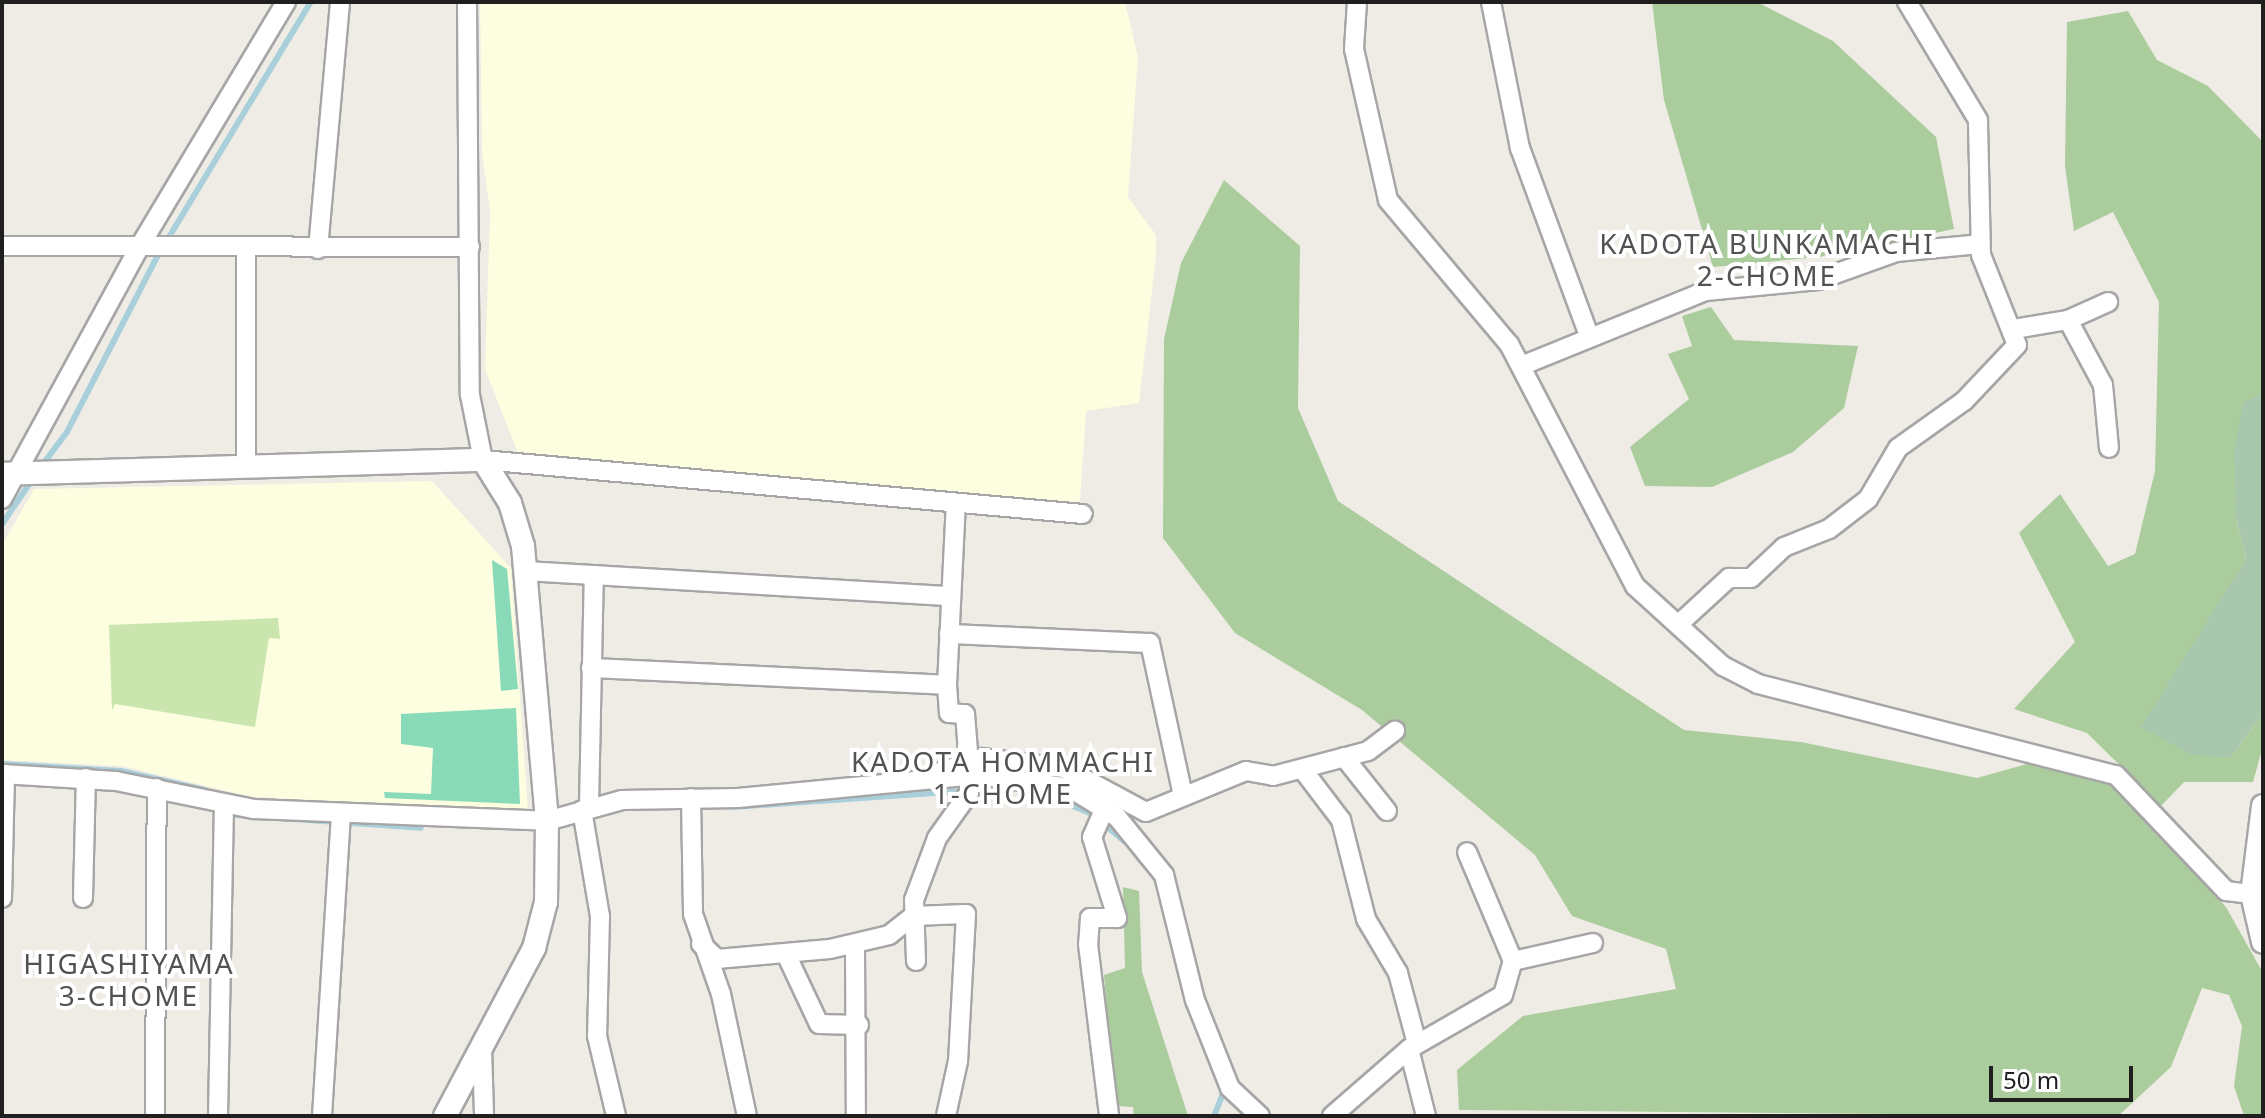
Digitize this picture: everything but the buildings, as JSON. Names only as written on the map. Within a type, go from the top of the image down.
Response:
[{"type":"street","points":[[2,499],[22,473],[152,251],[286,2]]},
{"type":"street","points":[[318,249],[340,2]]},
{"type":"street","points":[[445,1116],[534,948],[546,902],[547,821],[526,571],[510,503],[483,460],[470,395],[467,2]]},
{"type":"street","points":[[1357,2],[1354,49],[1388,200],[1480,305],[1521,366],[1635,586],[1680,623],[1723,666],[1758,684],[2116,775],[2226,891],[2252,894]]},
{"type":"street","points":[[1491,2],[1520,148],[1590,338]]},
{"type":"street","points":[[1680,623],[1729,578],[1751,578],[1784,547],[1829,529],[1868,499],[1898,448],[2011,360],[2014,329],[1980,244],[1978,120],[1907,2]]},
{"type":"street","points":[[1521,366],[1706,291],[1818,280],[1896,252],[1980,244]]},
{"type":"street","points":[[2,246],[152,251],[470,247]]},
{"type":"street","points":[[246,250],[246,467]]},
{"type":"street","points":[[2014,329],[2068,320],[2108,302]]},
{"type":"street","points":[[2068,320],[2103,385],[2109,448]]},
{"type":"street","points":[[22,473],[483,460],[1083,514]]},
{"type":"street","points":[[956,503],[947,685],[949,713],[965,714],[969,779]]},
{"type":"street","points":[[526,571],[950,596]]},
{"type":"street","points":[[594,575],[586,808],[600,916],[597,1036],[616,1116]]},
{"type":"street","points":[[949,634],[1150,643],[1183,795]]},
{"type":"street","points":[[591,668],[947,685]]},
{"type":"street","points":[[916,961],[913,916],[924,866],[982,758],[1064,768],[1146,812],[1246,771],[1303,770],[1368,751],[1395,731]]},
{"type":"street","points":[[1344,757],[1387,811]]},
{"type":"street","points":[[1303,770],[1341,820],[1366,919],[1398,973],[1426,1116]]},
{"type":"street","points":[[2,898],[4,774],[86,778],[157,788],[224,804],[341,816],[547,821],[586,808],[926,780],[969,779],[1057,785],[1102,815],[1164,875],[1195,1000],[1230,1088],[1260,1116]]},
{"type":"street","points":[[83,898],[86,778]]},
{"type":"street","points":[[155,1116],[157,788]]},
{"type":"street","points":[[691,798],[693,914],[721,994],[747,1116]]},
{"type":"street","points":[[218,1116],[224,804]]},
{"type":"street","points":[[2263,806],[2252,894],[2263,942]]},
{"type":"street","points":[[1102,815],[1094,849],[1117,918],[1090,918],[1088,944],[1109,1116]]},
{"type":"street","points":[[322,1116],[341,816]]},
{"type":"street","points":[[1332,1116],[1413,1047],[1503,995],[1513,961],[1467,852]]},
{"type":"street","points":[[701,944],[717,959],[786,954],[855,946],[889,935],[913,916],[966,914],[958,1061],[946,1116]]},
{"type":"street","points":[[1513,961],[1593,943]]},
{"type":"street","points":[[855,946],[859,1025],[856,1116]]},
{"type":"street","points":[[786,954],[819,1024],[859,1025]]},
{"type":"street","points":[[482,1047],[484,1116]]},
{"type":"shaded area","points":[[480,2],[1125,2],[1138,57],[1128,197],[1156,235],[1156,257],[1139,403],[1086,411],[1080,500],[1073,506],[518,453],[485,369],[490,212],[482,151]]},
{"type":"shaded area","points":[[2263,393],[2263,714],[2230,758],[2190,754],[2141,727],[2246,559],[2236,518],[2234,453],[2243,402]]},
{"type":"shaded area","points":[[432,481],[511,568],[528,811],[252,797],[122,766],[2,760],[2,545],[34,489]]},
{"type":"green space","points":[[1652,2],[1757,2],[1833,41],[1936,137],[1954,229],[1819,257],[1713,267],[1664,100]]},
{"type":"green space","points":[[2128,11],[2157,60],[2208,86],[2263,142],[2263,393],[2243,403],[2236,518],[2246,559],[2198,639],[2230,758],[2263,714],[2263,746],[2253,782],[2184,782],[2161,806],[2087,733],[2014,709],[2075,642],[2019,533],[2060,494],[2108,566],[2135,554],[2155,471],[2159,302],[2113,212],[2074,231],[2065,166],[2067,22]]},
{"type":"green space","points":[[1224,180],[1300,246],[1298,408],[1338,501],[1684,730],[1801,742],[1977,778],[2034,762],[2115,784],[2226,907],[2263,973],[2263,1116],[2244,1116],[2234,1086],[2242,1026],[2229,995],[2202,988],[2171,1067],[2118,1116],[1459,1110],[1457,1070],[1523,1016],[1676,989],[1666,949],[1572,916],[1535,855],[1362,710],[1235,633],[1163,538],[1164,339],[1181,263]]},
{"type":"green space","points":[[1711,307],[1734,340],[1858,346],[1844,408],[1793,452],[1712,487],[1645,486],[1630,447],[1689,399],[1668,354],[1692,346],[1682,316]]},
{"type":"green space","points":[[492,560],[507,569],[518,689],[501,691]]},
{"type":"green space","points":[[278,618],[280,639],[269,638],[255,727],[115,704],[112,710],[109,625]]},
{"type":"green space","points":[[516,708],[520,804],[385,798],[384,792],[431,794],[433,748],[401,744],[401,714]]},
{"type":"green space","points":[[1123,887],[1139,891],[1142,972],[1188,1116],[1134,1116],[1133,1107],[1115,1106],[1104,975],[1125,968]]},
{"type":"waterway","points":[[166,242],[311,2]]},
{"type":"waterway","points":[[40,468],[67,432],[160,251]]},
{"type":"waterway","points":[[2,524],[34,477]]},
{"type":"waterway","points":[[2,764],[121,771],[205,790]]},
{"type":"waterway","points":[[733,807],[1005,788]]},
{"type":"waterway","points":[[1040,792],[1092,814],[1129,845]]},
{"type":"waterway","points":[[237,815],[421,828]]},
{"type":"waterway","points":[[1214,1116],[1224,1091]]},
{"type":"district","name":"KADOTA BUNKAMACHI 2-CHOME","points":[[1767,259]]},
{"type":"district","name":"KADOTA HOMMACHI 1-CHOME","points":[[1003,777]]},
{"type":"district","name":"HIGASHIYAMA 3-CHOME","points":[[129,979]]}]
